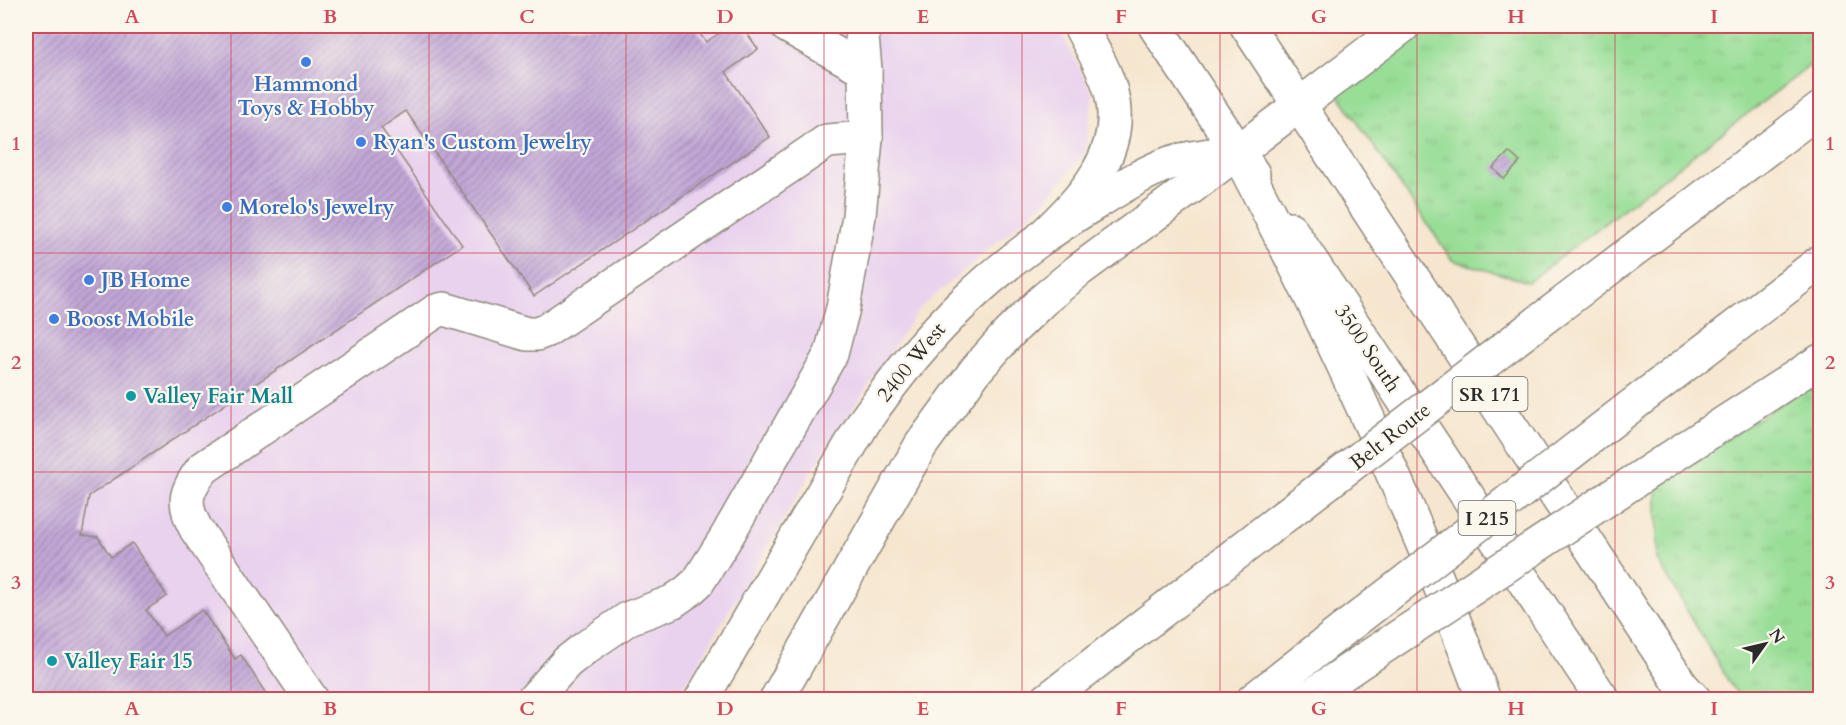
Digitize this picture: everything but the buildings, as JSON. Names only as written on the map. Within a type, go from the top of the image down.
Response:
[{"type":"main road","points":[[787,26],[865,70]]},
{"type":"main road","points":[[534,699],[567,662],[585,648],[629,618],[672,602],[698,582],[727,536],[831,354],[843,308],[859,216],[866,138],[865,70],[861,26]]},
{"type":"main road","points":[[1040,239],[1070,209],[1091,183],[1109,151],[1113,133],[1112,93],[1105,74],[1080,26]]},
{"type":"main road","name":"3500 South","points":[[1155,26],[1603,699]]},
{"type":"main road","name":"SR 171","points":[[1248,26],[1689,694]]},
{"type":"main road","points":[[776,699],[921,445],[976,370],[1036,307],[1079,270],[1403,26]]},
{"type":"main road","name":"Belt Route","points":[[1047,699],[1562,304],[1821,109]]},
{"type":"main road","points":[[312,699],[196,529],[188,513],[187,494],[192,482],[202,469],[436,311],[444,309],[527,334],[537,334],[547,330],[827,141],[866,138]]},
{"type":"main road","points":[[1237,151],[1292,256],[1374,433],[1435,573],[1484,699]]},
{"type":"main road","name":"2400 West","points":[[701,699],[864,422],[924,342],[960,305],[998,270],[1040,239],[1104,198],[1170,163],[1237,151]]},
{"type":"main road","name":"I 215","points":[[1253,699],[1821,262]]},
{"type":"main road","points":[[1305,699],[1821,361]]},
{"type":"shaded area","name":"Valley Fair Mall","points":[[26,26],[1058,26],[1093,94],[1085,153],[1042,204],[919,309],[814,468],[677,699],[26,699]]},
{"type":"green space","points":[[1432,26],[1820,26],[1820,58],[1528,282],[1452,260],[1338,94]]},
{"type":"green space","points":[[1820,379],[1820,699],[1741,699],[1657,559],[1657,483]]},
{"type":"place","name":"Hammond Toys & Hobby","points":[[306,62]]},
{"type":"place","name":"Ryan's Custom Jewelry","points":[[361,142]]},
{"type":"place","name":"Morelo's Jewelry","points":[[227,207]]},
{"type":"place","name":"JB Home","points":[[89,280]]},
{"type":"place","name":"Boost Mobile","points":[[54,319]]},
{"type":"place","name":"Valley Fair Mall","points":[[131,396]]},
{"type":"place","name":"Valley Fair 15","points":[[52,661]]}]
